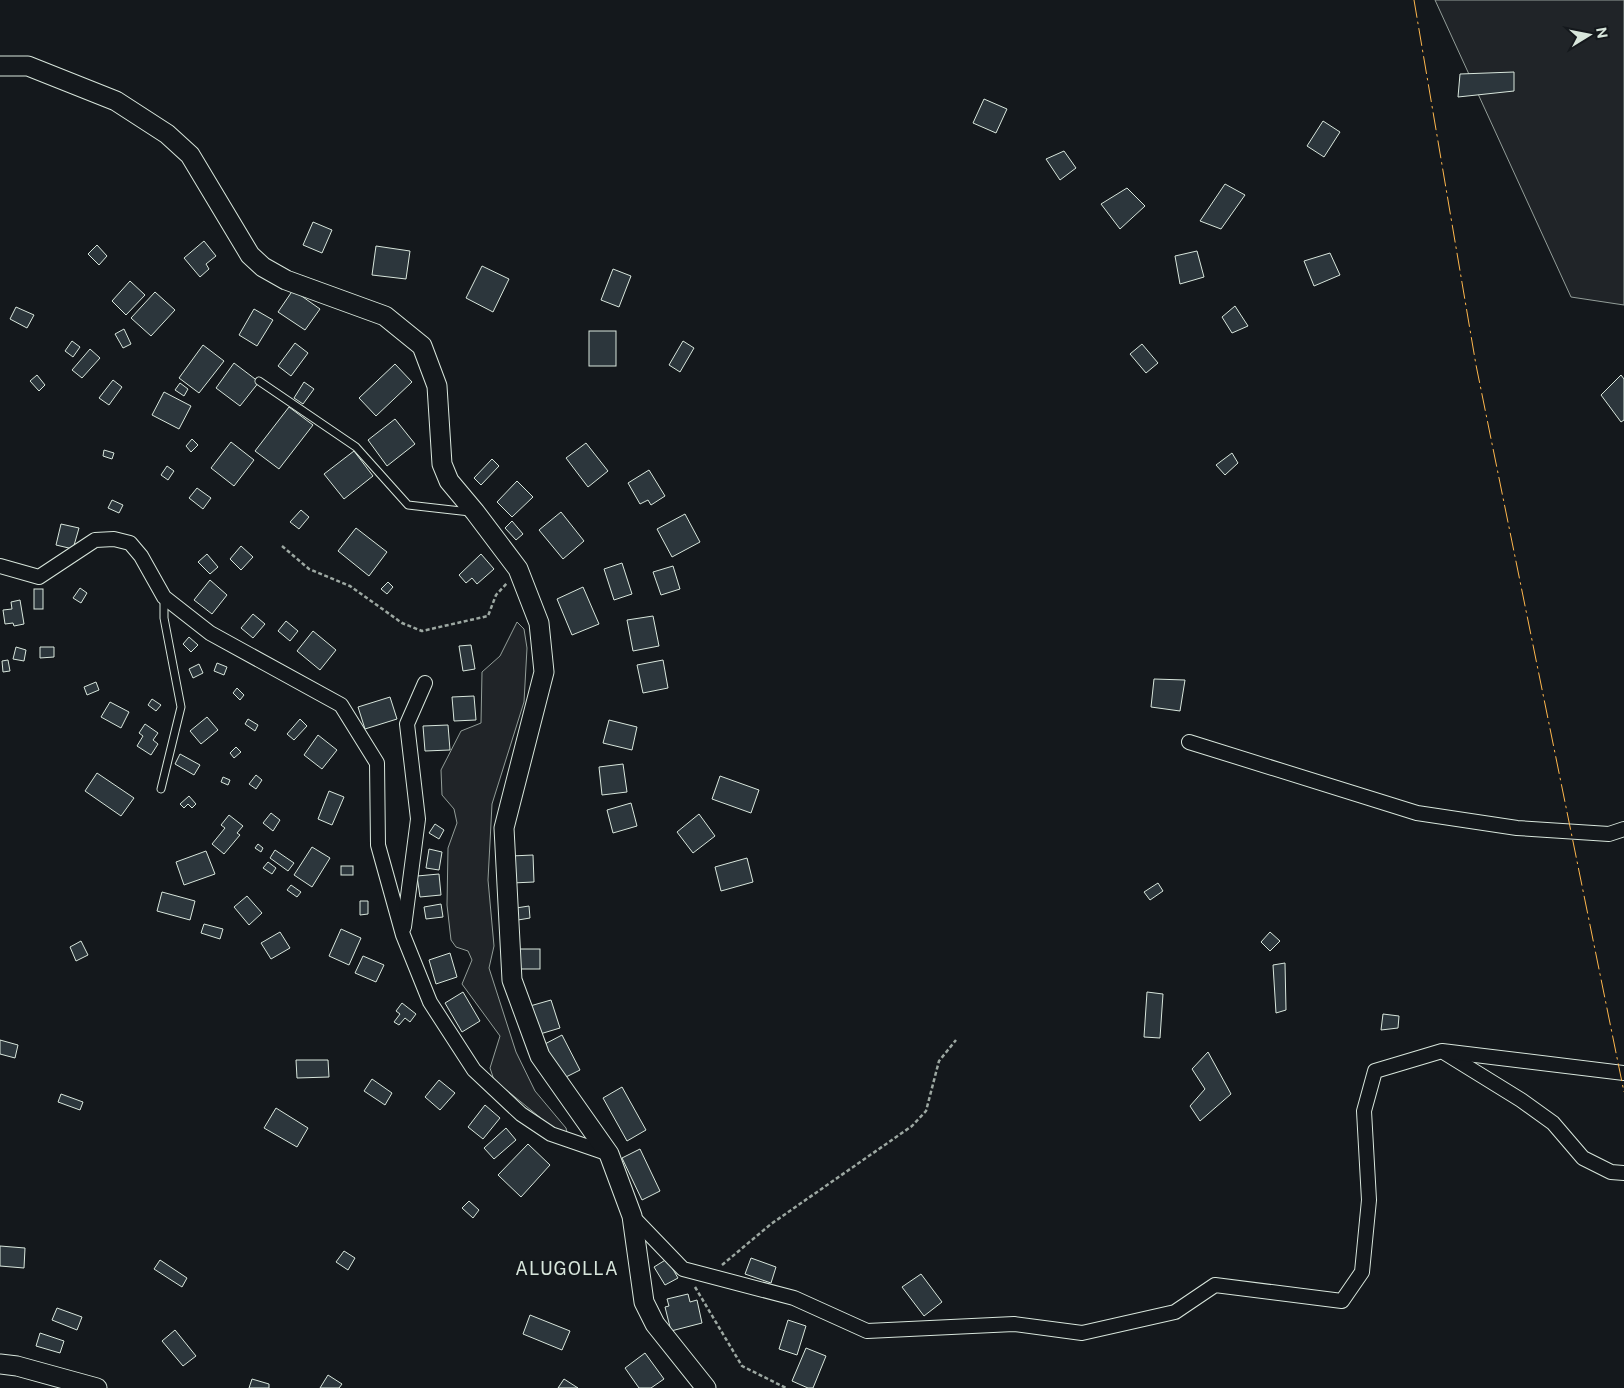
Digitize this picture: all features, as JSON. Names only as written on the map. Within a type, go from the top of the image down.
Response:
[{"type":"main road","points":[[0,66],[28,66],[116,101],[167,134],[190,155],[250,255],[263,267],[286,280],[384,316],[422,346],[437,386],[442,464],[449,481],[518,569],[540,624],[544,672],[504,828],[512,980],[540,1056],[609,1154],[632,1216],[644,1302],[655,1324],[706,1388]]},
{"type":"main road","points":[[0,1364],[17,1366],[97,1388]]},
{"type":"street","points":[[0,566],[39,577],[95,540],[114,539],[130,543],[141,556],[164,597],[210,632],[341,706],[377,763],[378,845],[403,935],[430,1002],[474,1070],[521,1114],[552,1134],[609,1154]]},
{"type":"street","points":[[403,935],[418,819],[407,724],[425,683]]},
{"type":"street","points":[[1189,742],[1417,814],[1517,828],[1609,834],[1624,829]]},
{"type":"street","points":[[1442,1051],[1521,1100],[1553,1123],[1583,1158],[1612,1172],[1624,1173]]},
{"type":"street","points":[[632,1216],[683,1269],[794,1298],[867,1331],[1014,1324],[1082,1333],[1175,1312],[1215,1285],[1342,1301],[1362,1272],[1368,1200],[1364,1111],[1375,1071],[1442,1051],[1624,1073]]},
{"type":"lane","points":[[259,380],[356,447],[408,505],[475,512]]},
{"type":"lane","points":[[161,789],[181,708],[164,618],[164,597]]},
{"type":"path","points":[[282,546],[309,569],[350,586],[402,623],[422,631],[488,616],[496,595],[518,569]]},
{"type":"path","points":[[709,1275],[771,1224],[912,1126],[926,1111],[939,1061],[956,1040]]},
{"type":"path","points":[[683,1269],[742,1366],[786,1388]]},
{"type":"shaded area","points":[[1435,0],[1624,0],[1624,305],[1571,297]]},
{"type":"shaded area","points":[[517,622],[524,629],[527,648],[524,702],[492,804],[488,880],[494,946],[489,968],[516,1052],[535,1091],[566,1128],[569,1141],[494,1080],[490,1068],[500,1036],[462,984],[472,960],[468,951],[456,947],[451,940],[447,905],[448,848],[457,823],[454,809],[442,795],[441,770],[461,731],[481,723],[482,672],[500,656]]},
{"type":"building","points":[[1514,72],[1514,91],[1458,97],[1460,74]]},
{"type":"building","points":[[984,99],[1007,109],[996,133],[973,123]]},
{"type":"building","points":[[1323,121],[1340,132],[1324,157],[1307,146]]},
{"type":"building","points":[[1064,151],[1076,168],[1060,180],[1046,159]]},
{"type":"building","points":[[1225,184],[1245,195],[1221,229],[1200,221]]},
{"type":"building","points":[[1127,188],[1145,206],[1120,229],[1101,204]]},
{"type":"building","points":[[313,222],[332,230],[322,253],[303,245]]},
{"type":"building","points":[[204,241],[216,256],[206,264],[209,269],[200,277],[184,258]]},
{"type":"building","points":[[97,245],[107,256],[99,265],[88,254]]},
{"type":"building","points":[[376,246],[410,251],[406,279],[372,275]]},
{"type":"building","points":[[1197,251],[1204,277],[1180,284],[1175,256]]},
{"type":"building","points":[[1330,253],[1340,275],[1314,286],[1304,261]]},
{"type":"building","points":[[482,266],[509,279],[493,312],[466,298]]},
{"type":"building","points":[[613,269],[631,276],[619,307],[601,300]]},
{"type":"building","points":[[130,281],[145,295],[126,315],[112,301]]},
{"type":"building","points":[[293,290],[320,309],[305,330],[278,312]]},
{"type":"building","points":[[155,292],[175,310],[151,336],[131,318]]},
{"type":"building","points":[[1235,306],[1248,326],[1232,333],[1222,317]]},
{"type":"building","points":[[16,307],[34,315],[27,328],[10,319]]},
{"type":"building","points":[[254,309],[273,320],[257,346],[239,335]]},
{"type":"building","points":[[124,329],[131,344],[123,348],[115,334]]},
{"type":"building","points":[[589,331],[616,331],[616,366],[589,366]]},
{"type":"building","points":[[72,341],[80,347],[73,357],[65,351]]},
{"type":"building","points":[[683,341],[694,348],[680,372],[669,365]]},
{"type":"building","points":[[295,343],[308,353],[291,376],[278,366]]},
{"type":"building","points":[[1142,344],[1158,363],[1146,373],[1130,354]]},
{"type":"building","points":[[203,345],[224,361],[199,393],[179,378]]},
{"type":"building","points":[[90,349],[100,358],[82,378],[72,370]]},
{"type":"building","points":[[234,363],[259,382],[240,406],[216,388]]},
{"type":"building","points":[[395,364],[412,382],[376,416],[359,398]]},
{"type":"building","points":[[37,375],[45,385],[39,391],[30,381]]},
{"type":"building","points":[[1621,375],[1624,379],[1624,420],[1621,422],[1601,395]]},
{"type":"building","points":[[113,380],[122,387],[109,405],[99,398]]},
{"type":"building","points":[[304,382],[314,389],[303,404],[294,398]]},
{"type":"building","points":[[180,383],[188,389],[184,396],[175,390]]},
{"type":"building","points":[[164,392],[191,406],[179,429],[152,415]]},
{"type":"building","points":[[289,407],[313,425],[279,469],[255,451]]},
{"type":"building","points":[[395,419],[415,444],[387,466],[368,440]]},
{"type":"building","points":[[192,439],[198,445],[191,452],[186,446]]},
{"type":"building","points":[[231,442],[254,460],[234,486],[211,468]]},
{"type":"building","points":[[586,443],[608,471],[588,487],[566,458]]},
{"type":"building","points":[[104,450],[114,453],[112,459],[103,456]]},
{"type":"building","points":[[354,451],[373,476],[344,499],[324,474]]},
{"type":"building","points":[[1232,453],[1238,463],[1225,475],[1216,465]]},
{"type":"building","points":[[492,459],[499,466],[481,485],[474,478]]},
{"type":"building","points":[[167,466],[174,471],[168,480],[161,475]]},
{"type":"building","points":[[649,470],[665,496],[651,505],[648,500],[640,504],[628,483]]},
{"type":"building","points":[[517,481],[533,497],[512,517],[497,502]]},
{"type":"building","points":[[197,488],[211,498],[203,509],[189,498]]},
{"type":"building","points":[[112,500],[123,505],[119,513],[108,508]]},
{"type":"building","points":[[301,510],[309,517],[299,529],[290,522]]},
{"type":"building","points":[[561,512],[584,541],[563,559],[539,530]]},
{"type":"building","points":[[685,514],[700,542],[672,557],[657,529]]},
{"type":"building","points":[[512,521],[523,534],[516,540],[505,528]]},
{"type":"building","points":[[61,524],[79,528],[73,549],[56,545]]},
{"type":"building","points":[[356,528],[387,552],[369,576],[338,551]]},
{"type":"building","points":[[241,546],[253,557],[241,570],[230,559]]},
{"type":"building","points":[[207,554],[218,567],[210,574],[198,562]]},
{"type":"building","points":[[481,554],[494,569],[477,584],[472,578],[466,583],[459,575]]},
{"type":"building","points":[[622,563],[632,594],[614,600],[604,569]]},
{"type":"building","points":[[673,566],[680,589],[661,595],[653,572]]},
{"type":"building","points":[[210,580],[227,595],[212,614],[194,600]]},
{"type":"building","points":[[388,582],[393,587],[387,594],[381,589]]},
{"type":"building","points":[[583,587],[599,624],[572,635],[557,599]]},
{"type":"building","points":[[80,588],[87,593],[81,603],[73,598]]},
{"type":"building","points":[[34,589],[43,589],[43,609],[34,609]]},
{"type":"building","points":[[20,600],[24,624],[14,626],[13,623],[5,624],[3,610],[12,609],[11,602]]},
{"type":"building","points":[[253,614],[265,624],[253,638],[241,628]]},
{"type":"building","points":[[653,616],[659,646],[633,651],[627,620]]},
{"type":"building","points":[[286,621],[298,631],[290,641],[278,631]]},
{"type":"building","points":[[313,631],[336,650],[320,670],[297,651]]},
{"type":"building","points":[[189,637],[198,645],[191,652],[183,644]]},
{"type":"building","points":[[471,645],[475,669],[463,671],[459,646]]},
{"type":"building","points":[[16,647],[26,650],[24,661],[13,659]]},
{"type":"building","points":[[40,647],[54,647],[54,657],[40,658]]},
{"type":"building","points":[[8,660],[10,671],[3,672],[2,661]]},
{"type":"building","points":[[663,660],[668,688],[643,693],[637,665]]},
{"type":"building","points":[[217,663],[227,667],[224,675],[214,671]]},
{"type":"building","points":[[199,664],[203,673],[193,678],[189,669]]},
{"type":"building","points":[[1154,679],[1185,680],[1180,711],[1151,707]]},
{"type":"building","points":[[96,682],[99,690],[87,695],[84,687]]},
{"type":"building","points":[[237,688],[244,695],[240,700],[233,693]]},
{"type":"building","points":[[474,696],[476,720],[454,721],[452,697]]},
{"type":"building","points":[[390,697],[397,719],[365,729],[358,707]]},
{"type":"building","points":[[152,699],[161,705],[156,711],[148,705]]},
{"type":"building","points":[[110,702],[129,712],[121,728],[101,717]]},
{"type":"building","points":[[207,717],[218,730],[201,744],[190,731]]},
{"type":"building","points":[[248,719],[258,725],[255,731],[245,724]]},
{"type":"building","points":[[300,719],[307,726],[294,740],[287,734]]},
{"type":"building","points":[[609,720],[637,727],[632,750],[603,743]]},
{"type":"building","points":[[145,724],[158,733],[153,740],[158,744],[151,755],[137,746],[143,736],[139,733]]},
{"type":"building","points":[[448,725],[450,750],[425,751],[423,726]]},
{"type":"building","points":[[318,735],[337,750],[322,769],[304,755]]},
{"type":"building","points":[[236,747],[241,752],[234,758],[230,753]]},
{"type":"building","points":[[180,754],[200,765],[194,775],[175,764]]},
{"type":"building","points":[[623,764],[627,792],[602,795],[599,767]]},
{"type":"building","points":[[97,773],[134,798],[121,816],[85,791]]},
{"type":"building","points":[[256,775],[262,780],[256,789],[249,784]]},
{"type":"building","points":[[720,776],[759,790],[751,813],[712,799]]},
{"type":"building","points":[[223,777],[230,780],[228,785],[221,782]]},
{"type":"building","points":[[329,791],[344,797],[332,825],[318,819]]},
{"type":"building","points":[[189,796],[196,804],[192,808],[188,804],[184,808],[180,804]]},
{"type":"building","points":[[631,803],[637,826],[613,833],[607,810]]},
{"type":"building","points":[[271,813],[280,820],[273,831],[263,823]]},
{"type":"building","points":[[699,814],[715,836],[693,853],[677,832]]},
{"type":"building","points":[[229,815],[243,826],[237,833],[240,835],[224,854],[212,844],[225,828],[221,825]]},
{"type":"building","points":[[435,824],[444,830],[439,839],[429,833]]},
{"type":"building","points":[[258,844],[263,848],[261,852],[255,848]]},
{"type":"building","points":[[312,847],[330,858],[312,887],[294,875]]},
{"type":"building","points":[[429,849],[442,852],[439,870],[426,868]]},
{"type":"building","points":[[275,850],[294,863],[288,871],[270,858]]},
{"type":"building","points":[[206,851],[215,874],[184,885],[176,862]]},
{"type":"building","points":[[533,855],[534,882],[512,883],[511,856]]},
{"type":"building","points":[[747,858],[753,882],[721,891],[715,867]]},
{"type":"building","points":[[268,862],[276,868],[272,874],[263,868]]},
{"type":"building","points":[[341,866],[353,866],[353,875],[341,875]]},
{"type":"building","points":[[439,874],[441,895],[420,897],[417,876]]},
{"type":"building","points":[[1158,883],[1163,891],[1150,900],[1144,892]]},
{"type":"building","points":[[291,885],[301,892],[297,897],[287,890]]},
{"type":"building","points":[[162,892],[195,901],[190,920],[157,911]]},
{"type":"building","points":[[247,896],[262,913],[249,925],[234,907]]},
{"type":"building","points":[[360,901],[368,901],[368,914],[360,915]]},
{"type":"building","points":[[441,904],[443,917],[426,919],[424,907]]},
{"type":"building","points":[[529,906],[530,918],[518,920],[516,908]]},
{"type":"building","points":[[204,924],[223,929],[220,939],[201,933]]},
{"type":"building","points":[[341,929],[361,938],[349,965],[329,956]]},
{"type":"building","points":[[280,932],[290,948],[271,959],[261,943]]},
{"type":"building","points":[[1270,932],[1280,941],[1270,951],[1261,942]]},
{"type":"building","points":[[81,941],[88,955],[76,961],[70,947]]},
{"type":"building","points":[[519,949],[540,949],[540,969],[519,969]]},
{"type":"building","points":[[450,953],[457,977],[436,984],[429,960]]},
{"type":"building","points":[[363,956],[384,965],[376,982],[355,973]]},
{"type":"building","points":[[1285,963],[1286,1010],[1276,1013],[1273,965]]},
{"type":"building","points":[[463,992],[480,1021],[462,1032],[445,1003]]},
{"type":"building","points":[[1147,992],[1163,994],[1160,1038],[1144,1037]]},
{"type":"building","points":[[551,1000],[560,1028],[540,1034],[530,1006]]},
{"type":"building","points":[[402,1003],[416,1014],[410,1022],[405,1018],[399,1025],[394,1022],[400,1014],[396,1011]]},
{"type":"building","points":[[1383,1014],[1399,1016],[1398,1028],[1381,1030]]},
{"type":"building","points":[[562,1035],[580,1070],[560,1080],[543,1045]]},
{"type":"building","points":[[0,1040],[18,1045],[15,1058],[0,1054]]},
{"type":"building","points":[[1208,1052],[1231,1094],[1200,1121],[1190,1106],[1205,1089],[1192,1069]]},
{"type":"building","points":[[296,1060],[328,1060],[329,1077],[297,1078]]},
{"type":"building","points":[[372,1079],[392,1093],[385,1105],[364,1091]]},
{"type":"building","points":[[439,1080],[455,1093],[440,1110],[425,1097]]},
{"type":"building","points":[[622,1087],[646,1130],[627,1141],[603,1098]]},
{"type":"building","points":[[61,1094],[83,1102],[80,1110],[58,1102]]},
{"type":"building","points":[[485,1105],[500,1118],[483,1139],[468,1127]]},
{"type":"building","points":[[276,1108],[308,1128],[297,1147],[264,1128]]},
{"type":"building","points":[[506,1128],[516,1140],[494,1159],[484,1148]]},
{"type":"building","points":[[528,1144],[550,1165],[521,1197],[498,1175]]},
{"type":"building","points":[[640,1149],[660,1191],[642,1200],[622,1158]]},
{"type":"building","points":[[469,1201],[479,1210],[473,1218],[462,1208]]},
{"type":"building","points":[[0,1246],[25,1248],[24,1268],[0,1266]]},
{"type":"building","points":[[344,1251],[355,1258],[348,1270],[336,1262]]},
{"type":"building","points":[[751,1258],[776,1267],[771,1283],[745,1274]]},
{"type":"building","points":[[667,1259],[678,1278],[665,1285],[654,1267]]},
{"type":"building","points":[[160,1260],[187,1278],[182,1287],[154,1269]]},
{"type":"building","points":[[921,1274],[942,1302],[924,1316],[902,1287]]},
{"type":"building","points":[[688,1294],[690,1302],[697,1300],[702,1323],[671,1331],[665,1307],[669,1306],[667,1299]]},
{"type":"building","points":[[57,1308],[82,1317],[77,1330],[52,1320]]},
{"type":"building","points":[[530,1315],[570,1331],[562,1350],[523,1334]]},
{"type":"building","points":[[788,1320],[806,1326],[797,1355],[779,1349]]},
{"type":"building","points":[[175,1330],[196,1356],[183,1366],[162,1341]]},
{"type":"building","points":[[40,1333],[64,1341],[60,1353],[36,1346]]},
{"type":"building","points":[[806,1348],[826,1356],[813,1388],[808,1388],[792,1381]]},
{"type":"building","points":[[645,1353],[664,1379],[651,1388],[639,1388],[625,1368]]},
{"type":"building","points":[[328,1375],[342,1384],[339,1388],[320,1388]]},
{"type":"building","points":[[252,1379],[269,1384],[269,1388],[249,1388]]},
{"type":"building","points":[[564,1379],[578,1388],[558,1388]]},
{"type":"power","points":[[1414,0],[1476,365],[1624,1092]]},
{"type":"district","name":"ALUGOLLA","points":[[567,1269]]}]
